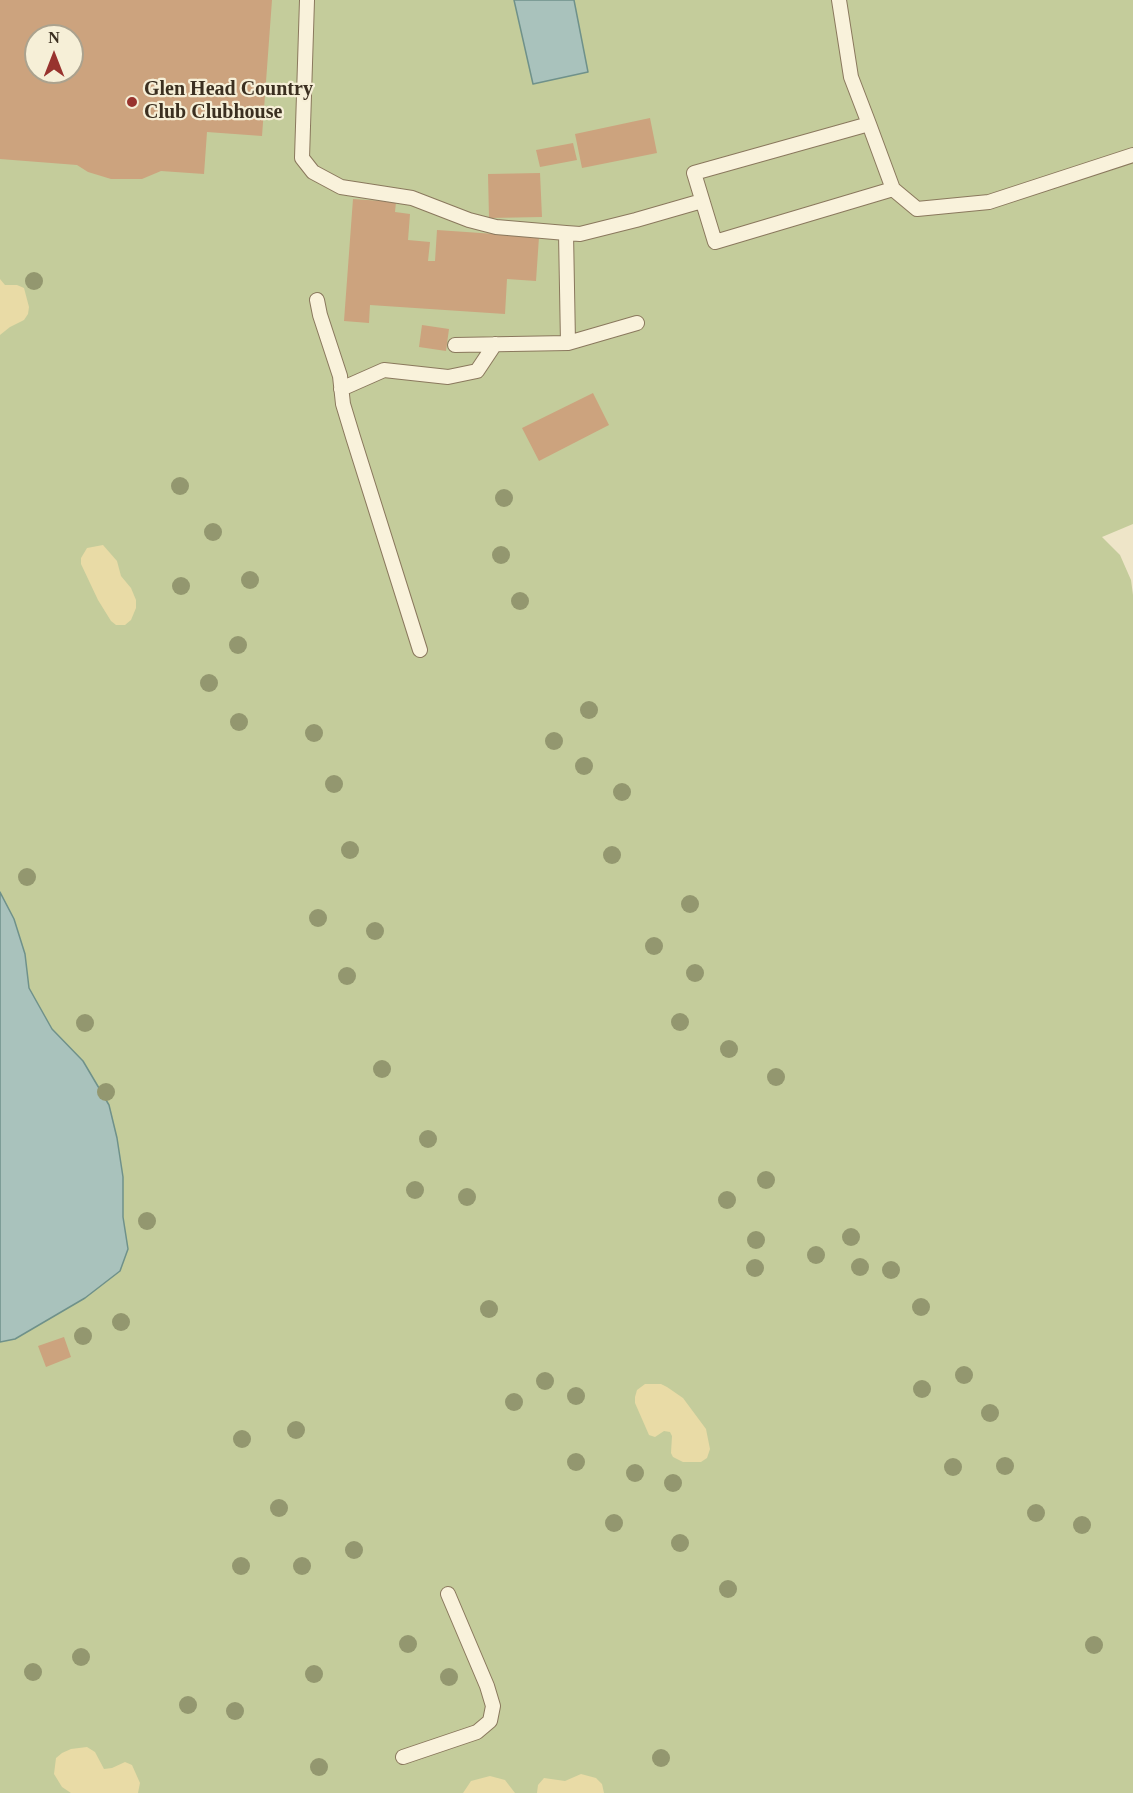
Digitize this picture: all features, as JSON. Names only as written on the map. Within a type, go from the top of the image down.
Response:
[{"type":"lane","points":[[307,0],[302,158],[313,172],[340,187],[412,198],[469,220],[496,227],[580,234],[702,201]]},
{"type":"lane","points":[[839,0],[851,77],[893,189],[917,209],[989,202],[1133,155]]},
{"type":"lane","points":[[869,124],[694,173],[714,242],[893,189]]},
{"type":"lane","points":[[566,233],[568,343]]},
{"type":"lane","points":[[317,300],[340,376],[343,404],[420,650]]},
{"type":"lane","points":[[455,345],[568,343],[637,323]]},
{"type":"lane","points":[[341,389],[384,370],[448,377],[477,371],[495,344]]},
{"type":"lane","points":[[403,1757],[477,1732],[490,1721],[493,1706],[487,1686],[448,1594]]},
{"type":"green space","points":[[0,0],[1133,0],[1133,524],[1102,537],[1120,555],[1131,580],[1133,595],[1133,1793],[0,1793]]},
{"type":"sand","points":[[0,279],[5,285],[17,285],[24,288],[29,307],[24,320],[0,335]]},
{"type":"sand","points":[[103,545],[117,561],[121,576],[131,588],[136,600],[136,608],[131,620],[125,625],[116,625],[111,621],[81,564],[81,558],[87,548]]},
{"type":"sand","points":[[645,1384],[661,1384],[683,1398],[706,1429],[710,1449],[707,1458],[701,1462],[683,1462],[673,1457],[671,1453],[672,1436],[670,1432],[664,1431],[655,1437],[649,1435],[635,1403],[637,1390]]},
{"type":"sand","points":[[87,1747],[95,1752],[104,1769],[125,1762],[132,1765],[140,1783],[138,1793],[71,1793],[62,1787],[54,1774],[56,1758],[71,1749]]},
{"type":"sand","points":[[581,1774],[596,1778],[602,1784],[604,1793],[537,1793],[538,1785],[544,1778],[565,1781]]},
{"type":"sand","points":[[490,1776],[505,1780],[515,1793],[463,1793],[471,1781]]},
{"type":"water","points":[[514,0],[574,0],[588,72],[533,84]]},
{"type":"water","points":[[0,892],[14,919],[25,954],[29,988],[52,1029],[83,1061],[109,1105],[123,1177],[123,1217],[128,1249],[120,1271],[85,1298],[15,1339],[0,1342]]},
{"type":"building","name":"Glen Head Country Club Clubhouse","points":[[0,0],[272,0],[262,136],[207,132],[204,174],[161,171],[142,179],[111,179],[88,172],[77,165],[0,159]]},
{"type":"building","points":[[650,118],[657,153],[582,168],[575,134]]},
{"type":"building","points":[[573,143],[577,160],[540,167],[536,150]]},
{"type":"building","points":[[540,173],[542,217],[489,218],[488,174]]},
{"type":"building","points":[[353,199],[396,202],[395,212],[410,214],[408,240],[430,242],[428,261],[435,261],[437,230],[539,237],[536,281],[507,279],[505,314],[370,305],[369,323],[344,321]]},
{"type":"building","points":[[422,325],[449,329],[446,351],[419,347]]},
{"type":"building","points":[[593,393],[609,425],[539,461],[522,428]]},
{"type":"building","points":[[64,1337],[71,1357],[46,1367],[38,1346]]},
{"type":"place","name":"Glen Head Country Club Clubhouse","points":[[132,102]]}]
